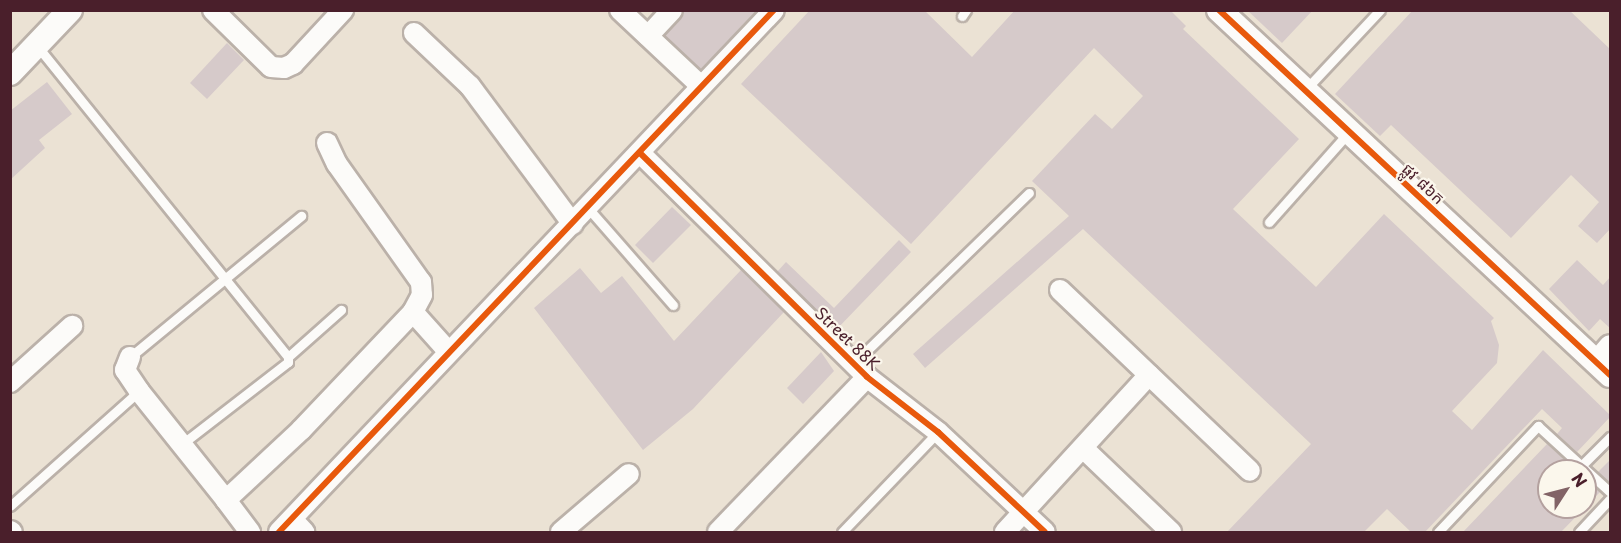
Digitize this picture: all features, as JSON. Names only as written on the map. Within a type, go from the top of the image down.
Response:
[{"type":"street","points":[[10,73],[38,47],[70,10]]},
{"type":"street","points":[[213,10],[271,67],[284,68],[293,64],[343,10]]},
{"type":"street","points":[[620,10],[701,86]]},
{"type":"street","points":[[648,36],[672,10]]},
{"type":"street","points":[[292,528],[448,351],[573,224],[774,10]]},
{"type":"street","name":"ផ្លូវ ៨៦ក","points":[[1219,10],[1348,132],[1606,360]]},
{"type":"street","points":[[414,33],[470,86],[573,224]]},
{"type":"street","points":[[226,500],[301,430],[413,312],[422,295],[421,282],[337,164],[327,143]]},
{"type":"street","name":"Street 88K","points":[[640,153],[860,370],[938,432],[1045,532]]},
{"type":"street","points":[[1060,290],[1250,471]]},
{"type":"street","points":[[413,312],[448,351]]},
{"type":"street","points":[[10,382],[72,326]]},
{"type":"street","points":[[130,357],[125,370],[139,392],[250,532]]},
{"type":"street","points":[[718,532],[860,370]]},
{"type":"street","points":[[1005,532],[1149,375]]},
{"type":"street","points":[[1083,448],[1171,532]]},
{"type":"street","points":[[561,532],[629,474]]},
{"type":"lane","points":[[1305,91],[1380,10]]},
{"type":"lane","points":[[38,47],[288,357]]},
{"type":"lane","points":[[1269,222],[1348,132]]},
{"type":"lane","points":[[860,370],[1029,193]]},
{"type":"lane","points":[[588,208],[673,305]]},
{"type":"lane","points":[[130,357],[301,216]]},
{"type":"lane","points":[[182,444],[288,362],[288,357],[341,310]]},
{"type":"lane","points":[[10,506],[139,392]]},
{"type":"lane","points":[[1438,532],[1538,426],[1575,459]]},
{"type":"lane","points":[[842,532],[938,432]]},
{"type":"lane","points":[[1588,459],[1611,437]]},
{"type":"lane","points":[[1597,479],[1611,492]]},
{"type":"lane","points":[[1579,532],[1611,499]]},
{"type":"building","points":[[684,10],[757,10],[701,70],[665,36]]},
{"type":"building","points":[[810,10],[924,10],[972,57],[1015,10],[1170,10],[1186,26],[1183,29],[1299,139],[1233,209],[1316,287],[1384,214],[1494,318],[1491,321],[1499,345],[1497,363],[1452,411],[1472,430],[1543,350],[1611,416],[1577,452],[1557,434],[1562,428],[1542,409],[1425,532],[1411,532],[1387,509],[1364,532],[1227,532],[1311,444],[1083,229],[925,368],[913,354],[1069,216],[1032,181],[1095,114],[1112,129],[1143,96],[1094,48],[911,244],[741,84]]},
{"type":"building","points":[[1247,10],[1313,10],[1282,43]]},
{"type":"building","points":[[1413,10],[1569,10],[1611,50],[1611,228],[1597,243],[1578,226],[1599,202],[1571,175],[1511,238],[1391,125],[1380,136],[1335,94]]},
{"type":"building","points":[[227,43],[244,60],[207,99],[190,83]]},
{"type":"building","points":[[47,82],[72,114],[39,140],[45,148],[10,180],[10,111]]},
{"type":"building","points":[[672,207],[691,225],[653,263],[635,245]]},
{"type":"building","points":[[899,240],[911,252],[836,330],[777,272],[786,262],[834,308]]},
{"type":"building","points":[[1577,260],[1603,285],[1611,276],[1611,329],[1600,319],[1589,331],[1549,289]]},
{"type":"building","points":[[580,268],[601,293],[622,276],[674,341],[741,270],[784,312],[693,409],[643,450],[534,308]]},
{"type":"building","points":[[821,352],[834,371],[803,404],[787,388]]},
{"type":"building","points":[[1547,444],[1564,459],[1537,459],[1537,519],[1574,519],[1561,532],[1463,532]]},
{"type":"building","points":[[1611,459],[1611,480],[1609,482],[1598,472]]},
{"type":"cycle path","points":[[279,532],[774,10]]},
{"type":"cycle path","points":[[1219,10],[1610,375]]},
{"type":"cycle path","points":[[640,153],[867,377],[938,432],[1045,532]]}]
